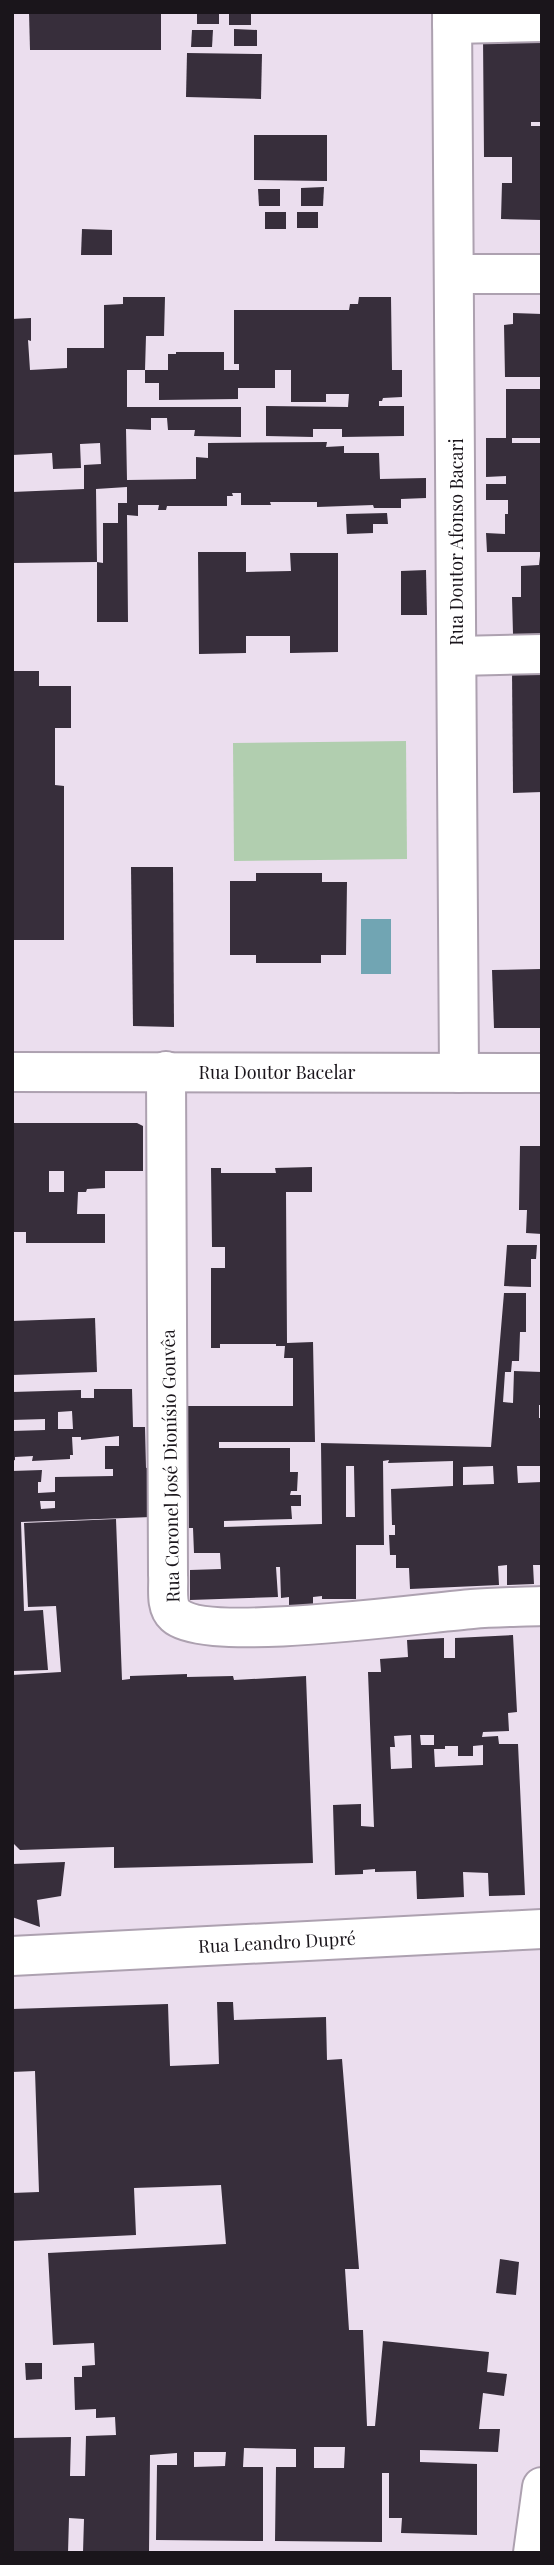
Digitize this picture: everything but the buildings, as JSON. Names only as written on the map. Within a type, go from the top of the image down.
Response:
[{"type":"street","points":[[452,18],[542,22]]},
{"type":"street","name":"Rua Doutor Afonso Bacari","points":[[452,18],[459,1073]]},
{"type":"street","points":[[454,274],[542,274]]},
{"type":"street","points":[[457,656],[542,654]]},
{"type":"street","name":"Rua Coronel José Dionísio Gouvêa","points":[[166,1071],[168,1574],[169,1604],[173,1614],[183,1621],[198,1625],[230,1628],[277,1627],[472,1609],[542,1606]]},
{"type":"street","name":"Rua Doutor Bacelar","points":[[12,1072],[542,1073]]},
{"type":"street","name":"Rua Leandro Dupré","points":[[12,1956],[542,1929]]},
{"type":"street","points":[[533,2553],[542,2487]]},
{"type":"green space","points":[[406,741],[407,859],[234,861],[233,743]]},
{"type":"water","points":[[361,919],[391,919],[391,974],[361,974]]}]
